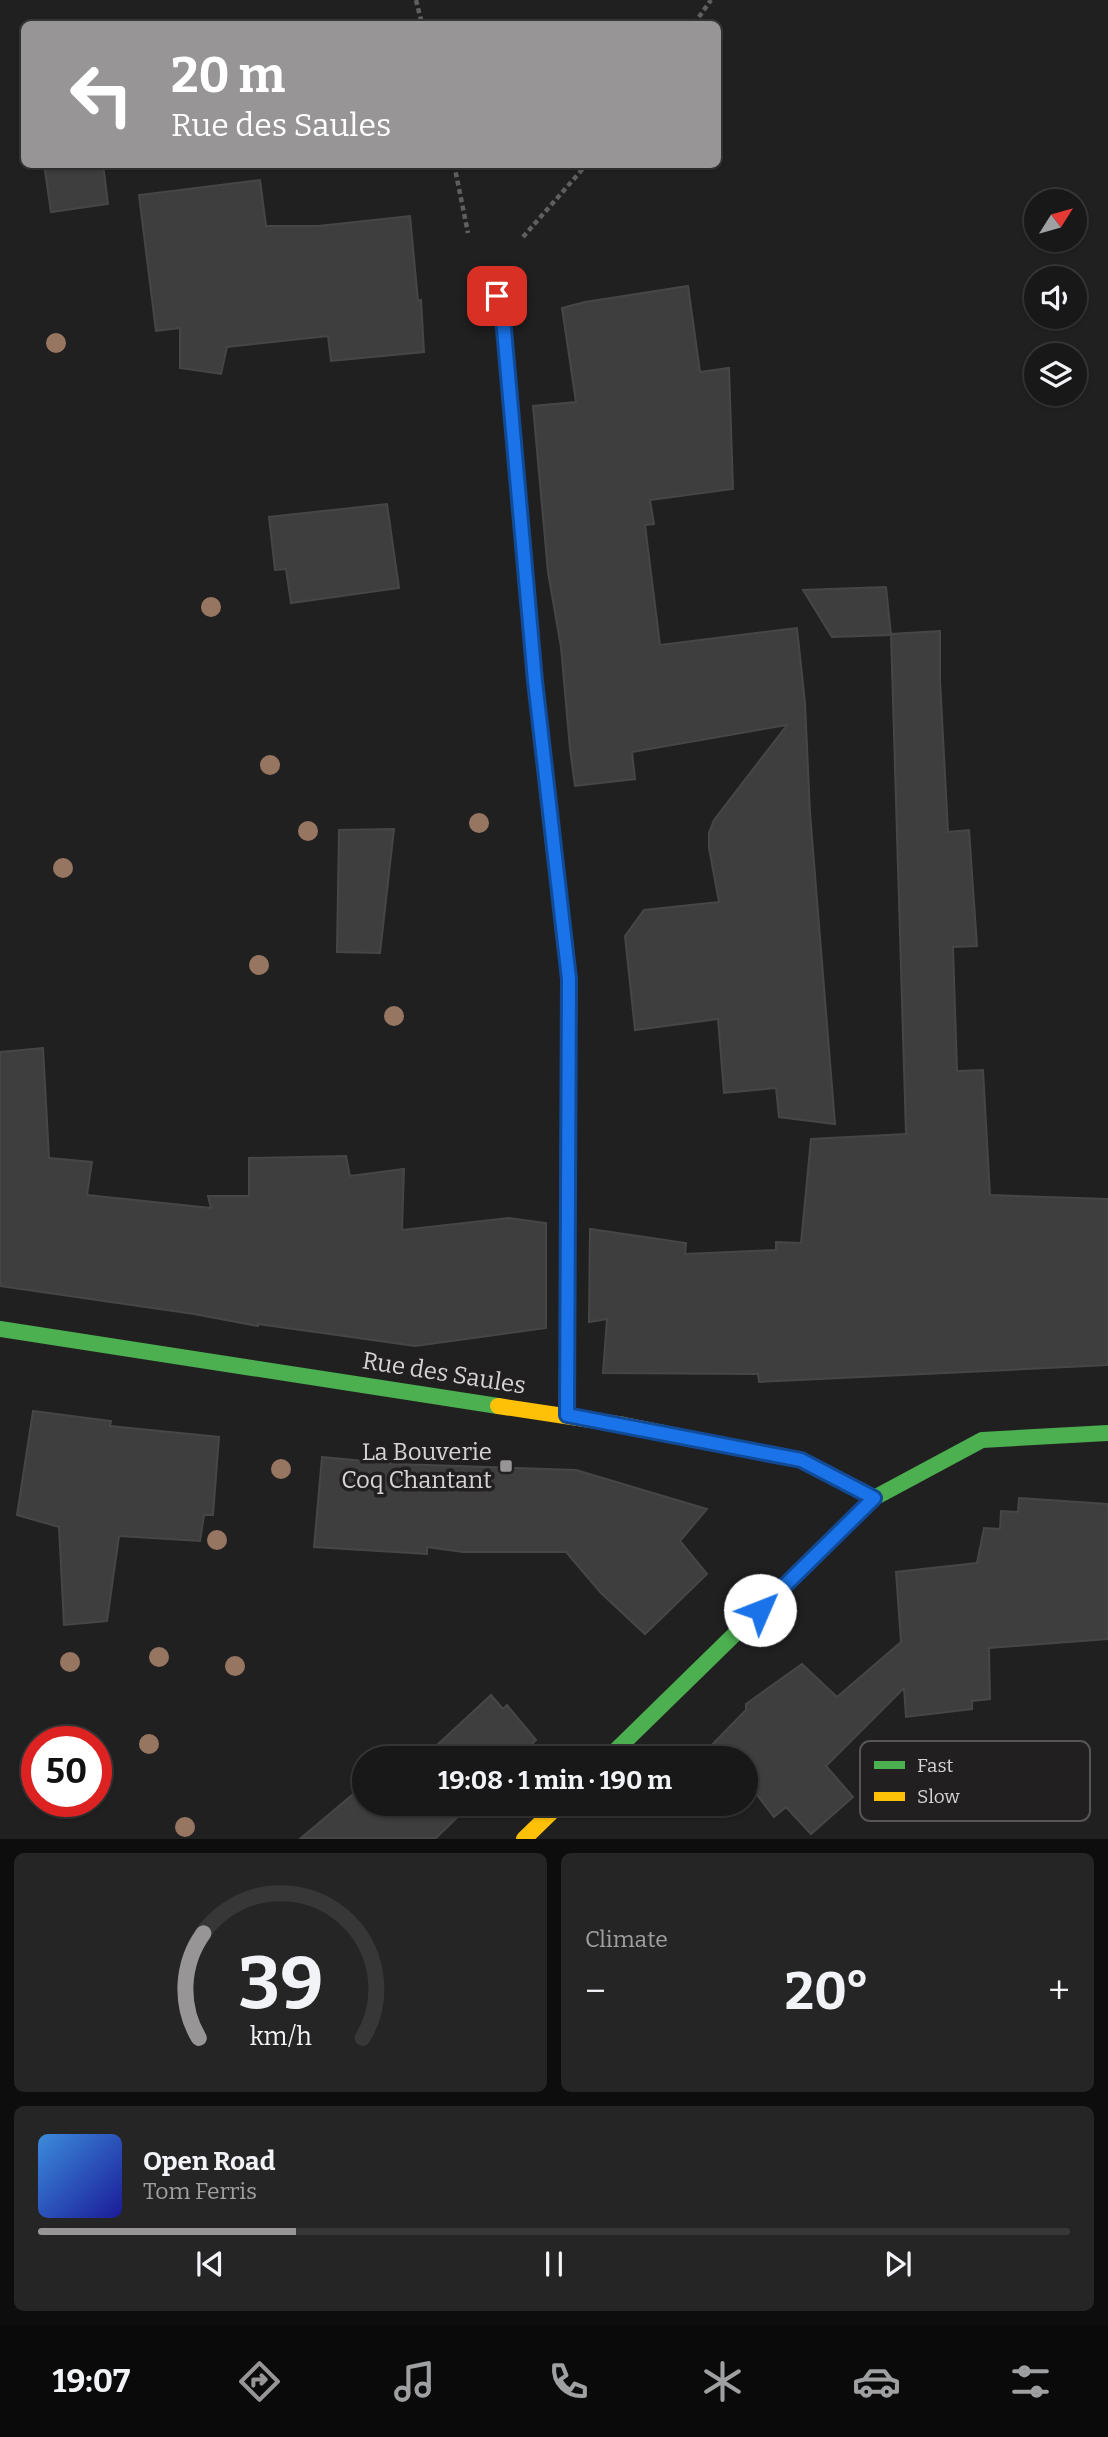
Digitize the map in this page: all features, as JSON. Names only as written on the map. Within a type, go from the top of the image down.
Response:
[{"type":"street","points":[[491,274],[503,318],[535,681],[569,979],[567,1415]]},
{"type":"street","name":"Rue des Saules","points":[[0,1329],[567,1415],[801,1460],[874,1498]]},
{"type":"street","points":[[620,1746],[874,1498],[982,1440],[1108,1433]]},
{"type":"street","points":[[524,1839],[548,1816]]},
{"type":"path","points":[[416,0],[421,21]]},
{"type":"path","points":[[696,21],[711,0]]},
{"type":"path","points":[[455,168],[466,229],[491,274],[584,168]]},
{"type":"building","points":[[45,168],[104,168],[108,204],[51,212]]},
{"type":"building","points":[[260,180],[266,226],[318,226],[410,216],[418,301],[421,300],[424,352],[331,361],[328,336],[227,347],[221,374],[180,368],[180,328],[156,331],[139,195]]},
{"type":"building","points":[[688,286],[700,372],[729,368],[733,489],[650,500],[654,524],[645,525],[660,645],[797,628],[805,703],[810,813],[835,1124],[779,1117],[776,1088],[724,1093],[718,1019],[635,1030],[625,936],[644,910],[719,902],[709,848],[709,833],[714,820],[787,725],[632,752],[635,779],[575,786],[561,647],[548,572],[533,406],[576,402],[562,308]]},
{"type":"building","points":[[387,504],[399,588],[291,603],[286,569],[275,570],[269,517]]},
{"type":"building","points":[[886,587],[891,635],[832,637],[803,590]]},
{"type":"building","points":[[940,631],[948,832],[969,830],[977,946],[953,947],[957,1071],[983,1070],[990,1195],[1108,1199],[1108,1365],[759,1382],[758,1374],[603,1373],[607,1319],[589,1322],[590,1229],[686,1243],[685,1254],[776,1250],[776,1242],[801,1243],[811,1139],[906,1134],[891,634]]},
{"type":"building","points":[[394,829],[380,953],[337,952],[339,830]]},
{"type":"building","points":[[43,1048],[49,1158],[92,1162],[87,1195],[211,1208],[208,1196],[249,1196],[249,1158],[346,1156],[350,1176],[404,1169],[402,1230],[509,1218],[546,1223],[546,1328],[415,1346],[258,1326],[0,1286],[0,1052]]},
{"type":"building","points":[[33,1411],[111,1421],[110,1426],[219,1437],[213,1515],[204,1515],[200,1541],[119,1536],[107,1621],[64,1625],[59,1527],[17,1515]]},
{"type":"building","points":[[322,1457],[397,1464],[576,1470],[707,1509],[680,1541],[707,1574],[645,1634],[601,1593],[566,1552],[463,1552],[427,1547],[427,1554],[314,1547]]},
{"type":"building","points":[[1019,1498],[1108,1504],[1108,1639],[989,1648],[990,1699],[972,1701],[972,1709],[906,1717],[904,1688],[826,1766],[853,1797],[811,1834],[786,1807],[774,1817],[758,1796],[758,1746],[711,1746],[746,1710],[746,1704],[802,1664],[837,1697],[901,1642],[896,1572],[977,1563],[984,1528],[1000,1529],[1001,1511],[1018,1512]]},
{"type":"building","points":[[491,1695],[503,1709],[507,1705],[536,1740],[530,1746],[436,1746]]},
{"type":"building","points":[[352,1795],[352,1816],[459,1816],[436,1838],[301,1838]]},
{"type":"traffic: fast","points":[[491,274],[503,318],[547,790]]},
{"type":"traffic: fast","points":[[567,1415],[568,1112]]},
{"type":"traffic: fast","points":[[0,1329],[498,1406]]},
{"type":"traffic: fast","points":[[620,1746],[874,1498],[982,1440],[1108,1433]]},
{"type":"traffic: fast","points":[[728,1446],[801,1460],[874,1498]]},
{"type":"traffic: slow","points":[[547,790],[569,979],[568,1112]]},
{"type":"traffic: slow","points":[[498,1406],[624,1425],[728,1446]]},
{"type":"traffic: slow","points":[[524,1839],[548,1816]]},
{"type":"place","name":"La Bouverie Coq Chantant","points":[[506,1466]]},
{"type":"route","points":[[497,296],[503,318],[535,681],[569,979],[567,1415],[801,1460],[874,1498],[760,1610]]}]
